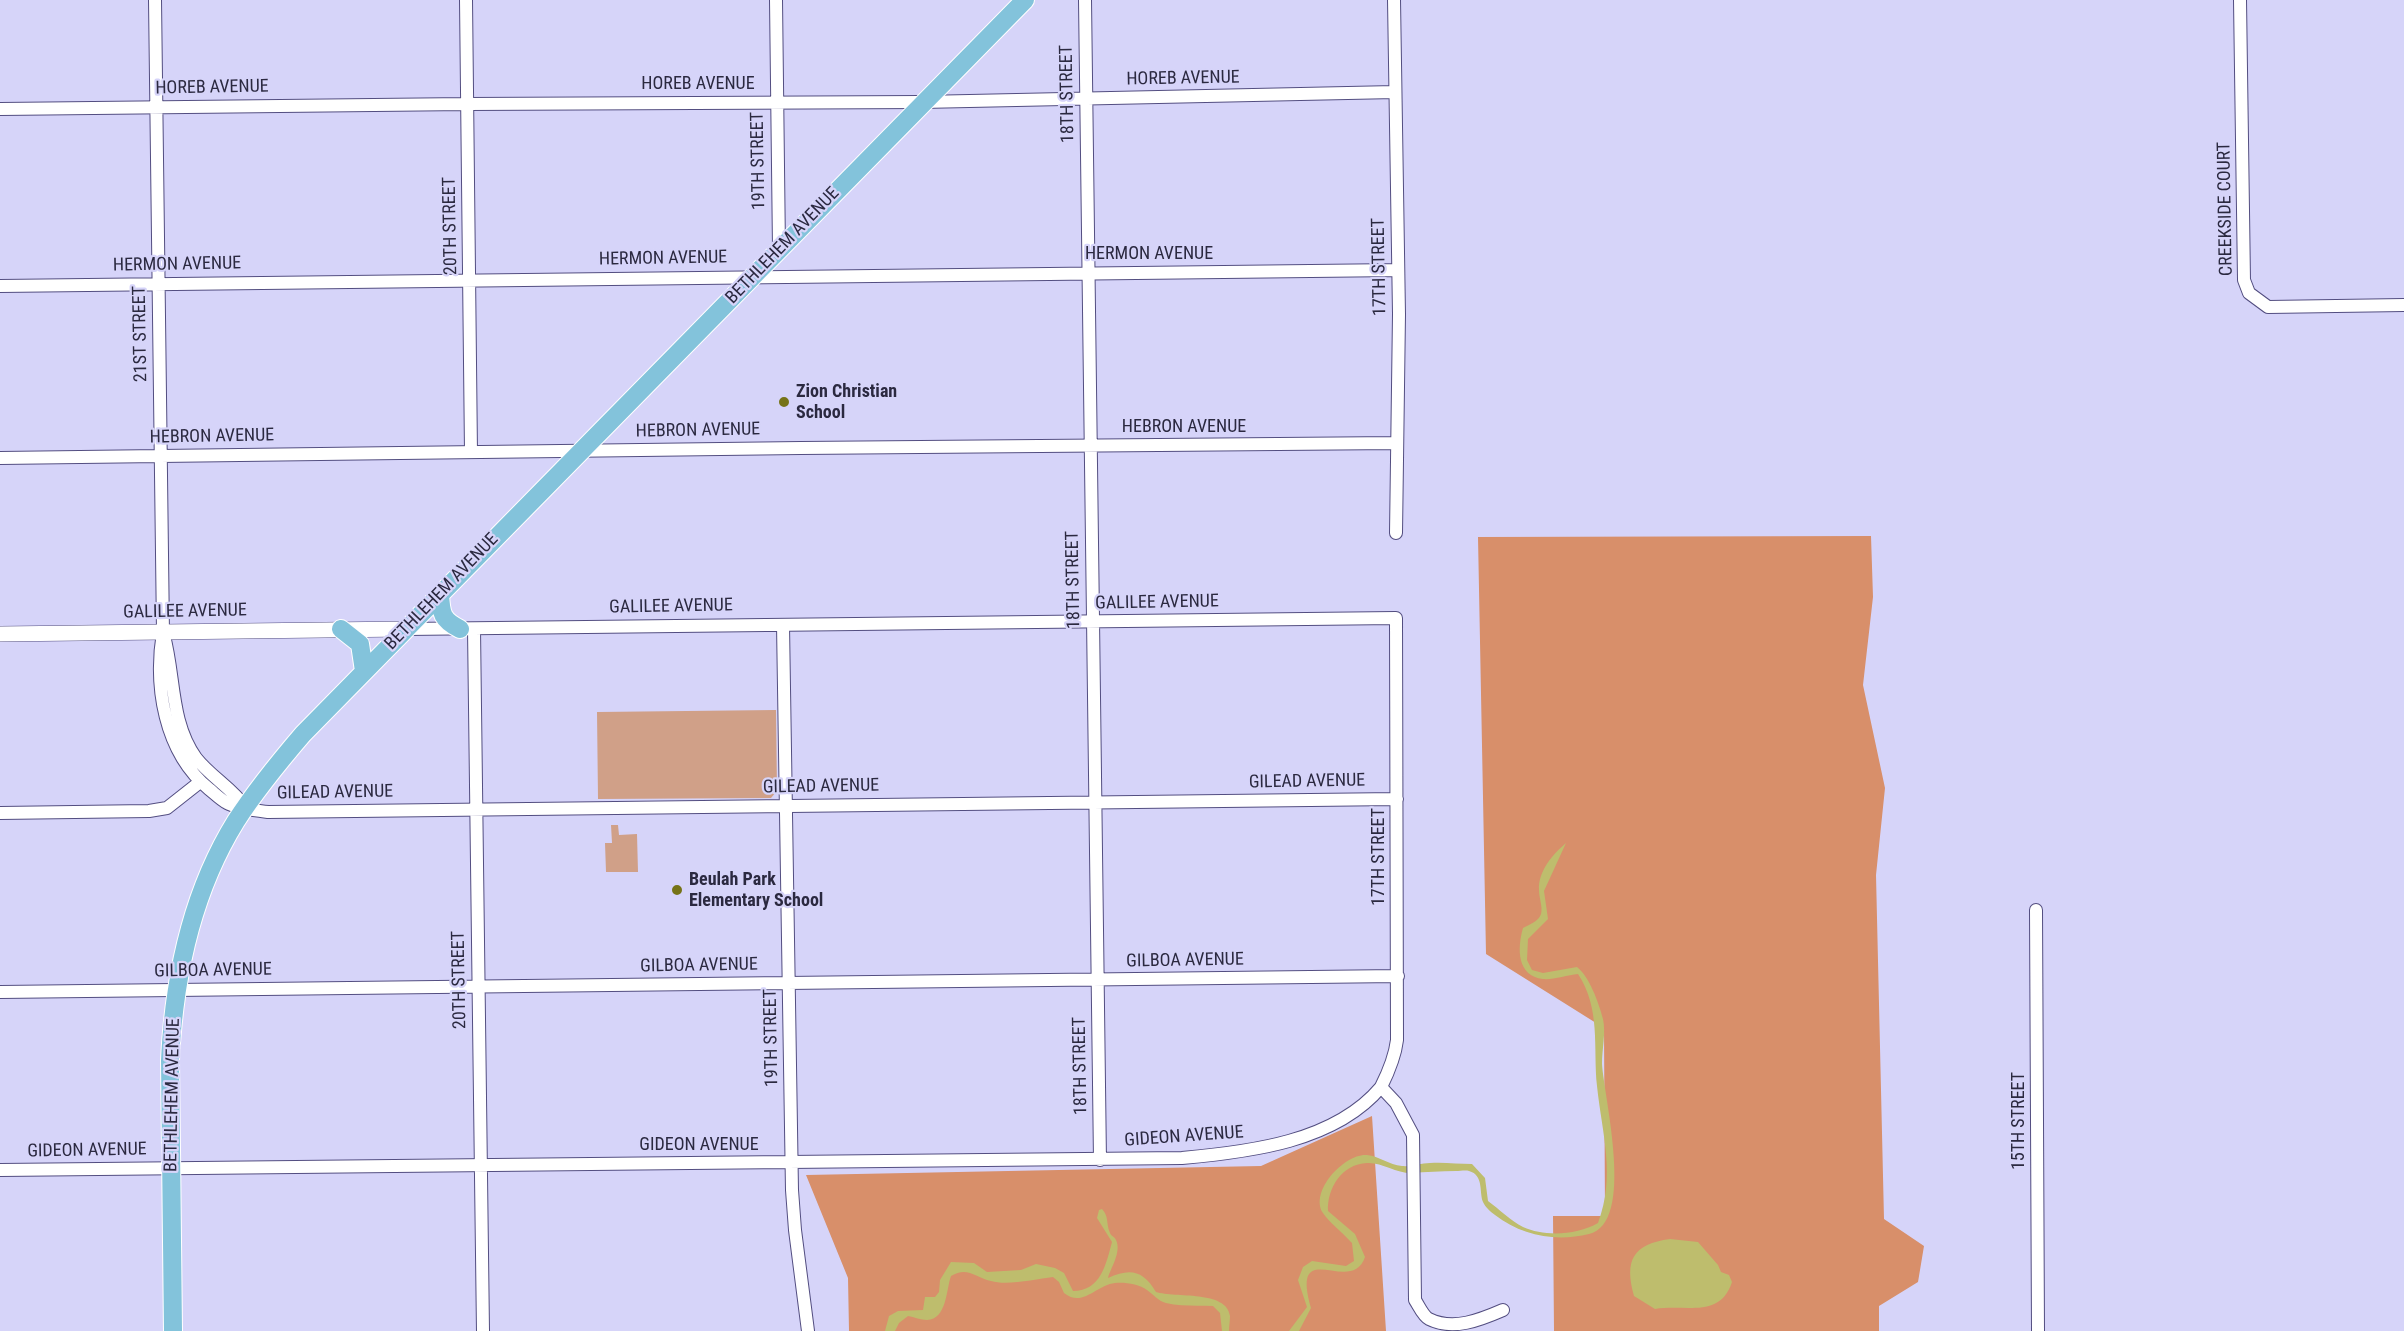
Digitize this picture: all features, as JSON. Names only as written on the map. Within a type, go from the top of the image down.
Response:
[{"type":"main road","name":"BETHLEHEM AVENUE","points":[[173,1331],[170,1060],[181,960],[200,900],[216,861],[246,808],[297,741],[730,301],[922,102],[1025,0]]},
{"type":"main road","points":[[440,594],[442,614],[447,622],[467,628]]},
{"type":"main road","points":[[341,630],[360,644],[364,672]]},
{"type":"street","name":"21ST STREET","points":[[155,0],[163,632],[159,656],[162,695],[167,720],[185,765],[200,782]]},
{"type":"street","name":"20TH STREET","points":[[466,0],[471,452]]},
{"type":"street","name":"19TH STREET","points":[[776,0],[775,102],[779,249]]},
{"type":"street","name":"18TH STREET","points":[[1085,0],[1100,1160]]},
{"type":"street","name":"17TH STREET","points":[[1394,0],[1398,270],[1396,533]]},
{"type":"street","name":"CREEKSIDE COURT","points":[[2240,0],[2244,280],[2249,293],[2268,307],[2404,305]]},
{"type":"street","name":"HOREB AVENUE","points":[[0,109],[922,102],[1395,92]]},
{"type":"street","name":"HERMON AVENUE","points":[[0,286],[1398,270]]},
{"type":"street","name":"HEBRON AVENUE","points":[[0,458],[1397,443]]},
{"type":"street","name":"17TH STREET","points":[[1342,620],[1396,618],[1398,976],[1396,1053],[1380,1087]]},
{"type":"street","name":"GALILEE AVENUE","points":[[0,634],[1342,620]]},
{"type":"street","name":"19TH STREET","points":[[783,626],[792,1163],[795,1230],[808,1331]]},
{"type":"street","name":"20TH STREET","points":[[467,628],[476,809],[483,1331]]},
{"type":"street","name":"21ST STREET","points":[[163,632],[169,654],[171,687],[179,720],[195,756],[208,771],[235,793],[246,808]]},
{"type":"street","name":"GILEAD AVENUE","points":[[200,782],[227,804],[268,812],[1397,799]]},
{"type":"street","points":[[0,813],[149,811],[167,808],[200,782]]},
{"type":"street","name":"15TH STREET","points":[[2036,910],[2038,1331]]},
{"type":"street","name":"GILBOA AVENUE","points":[[0,992],[1398,976]]},
{"type":"street","points":[[1380,1087],[1396,1103],[1413,1136],[1415,1300],[1428,1319],[1453,1326],[1481,1319],[1503,1310]]},
{"type":"street","name":"GIDEON AVENUE","points":[[0,1170],[1100,1160],[1226,1154],[1288,1142],[1314,1132],[1355,1111],[1369,1101],[1380,1087]]},
{"type":"shaded area","points":[[1871,536],[1873,597],[1863,685],[1885,788],[1876,875],[1884,1219],[1924,1246],[1918,1282],[1879,1306],[1879,1331],[1554,1331],[1553,1216],[1605,1216],[1604,1028],[1486,954],[1478,537]]},
{"type":"shaded area","points":[[776,710],[777,791],[771,798],[598,799],[597,712]]},
{"type":"shaded area","points":[[611,825],[618,825],[619,835],[637,834],[638,872],[606,872],[605,843],[612,843]]},
{"type":"shaded area","points":[[1566,843],[1544,891],[1548,919],[1528,939],[1527,960],[1532,970],[1543,973],[1577,967],[1589,983],[1603,1019],[1602,1064],[1614,1158],[1614,1184],[1611,1208],[1603,1225],[1589,1234],[1577,1236],[1540,1235],[1516,1228],[1490,1211],[1483,1202],[1477,1176],[1469,1171],[1411,1173],[1372,1163],[1358,1164],[1343,1173],[1333,1186],[1328,1211],[1355,1234],[1365,1257],[1358,1268],[1348,1271],[1315,1270],[1309,1274],[1307,1286],[1311,1308],[1299,1331],[1289,1331],[1307,1307],[1298,1280],[1303,1267],[1312,1261],[1346,1266],[1354,1261],[1352,1243],[1325,1216],[1320,1204],[1325,1184],[1332,1175],[1349,1160],[1358,1156],[1367,1155],[1402,1166],[1427,1163],[1472,1164],[1485,1178],[1488,1201],[1514,1222],[1532,1230],[1551,1233],[1571,1232],[1598,1223],[1606,1189],[1607,1172],[1597,1086],[1595,1028],[1590,1001],[1578,974],[1547,979],[1534,977],[1524,967],[1520,953],[1523,928],[1536,921],[1541,914],[1539,883],[1541,876],[1551,858]]},
{"type":"shaded area","points":[[1372,1116],[1386,1331],[849,1331],[848,1278],[806,1175],[1261,1166]]},
{"type":"shaded area","points":[[1102,1209],[1106,1214],[1110,1233],[1115,1239],[1118,1250],[1108,1278],[1123,1273],[1135,1273],[1146,1279],[1156,1292],[1199,1296],[1220,1302],[1227,1308],[1230,1316],[1229,1331],[1222,1331],[1220,1313],[1213,1306],[1166,1303],[1144,1288],[1132,1284],[1108,1285],[1077,1298],[1064,1293],[1059,1282],[1053,1277],[1005,1283],[962,1272],[951,1276],[945,1303],[938,1315],[927,1320],[908,1316],[899,1323],[895,1331],[885,1331],[889,1316],[898,1311],[923,1310],[925,1297],[935,1297],[939,1292],[940,1280],[951,1262],[974,1263],[987,1272],[1021,1270],[1036,1264],[1055,1268],[1064,1273],[1073,1291],[1090,1286],[1101,1275],[1112,1242],[1097,1218],[1099,1210]]},
{"type":"shaded area","points":[[1670,1239],[1698,1242],[1718,1265],[1721,1272],[1729,1275],[1732,1282],[1727,1294],[1719,1301],[1701,1308],[1655,1309],[1634,1296],[1630,1273],[1634,1256],[1647,1245]]},
{"type":"place","name":"Zion Christian School","points":[[784,402]]},
{"type":"place","name":"Beulah Park Elementary School","points":[[677,890]]}]
